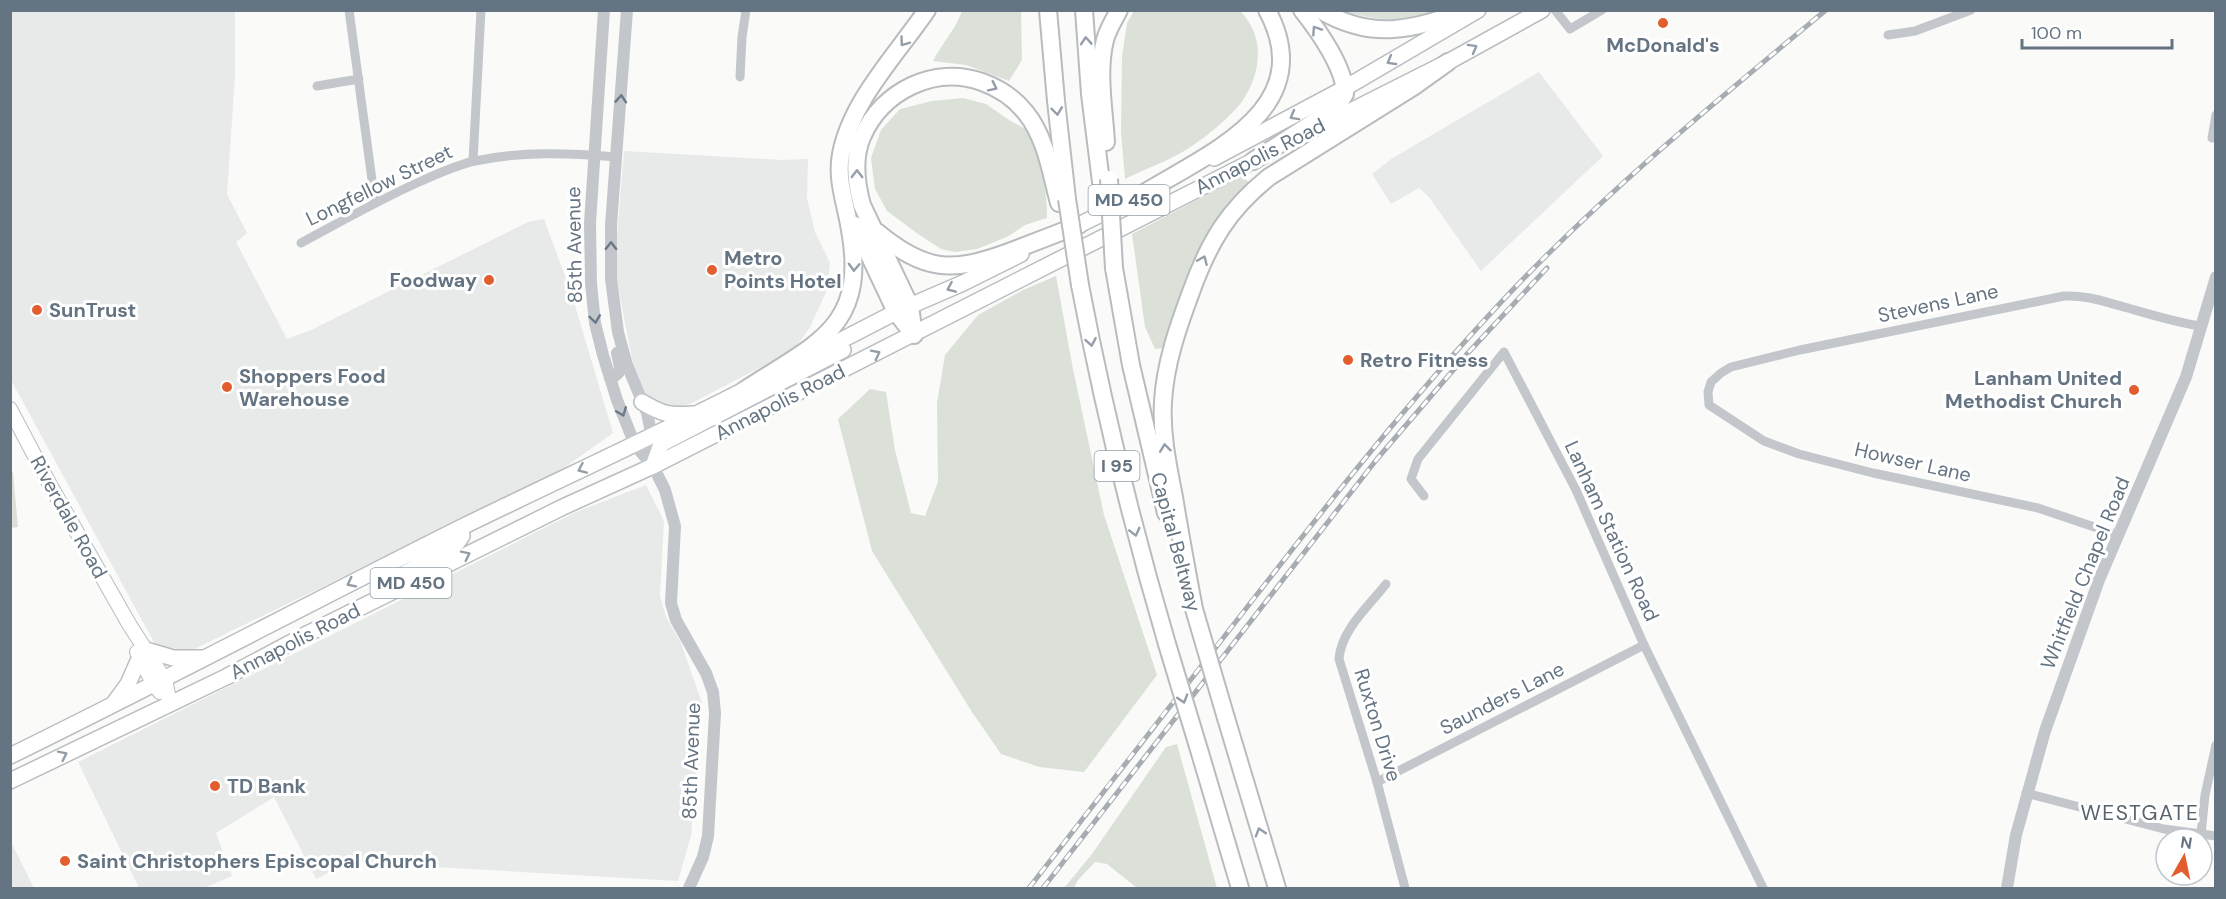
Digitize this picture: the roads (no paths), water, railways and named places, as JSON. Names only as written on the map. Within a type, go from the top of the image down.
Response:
[{"type":"highway","points":[[743,391],[829,333],[844,312],[855,272],[855,253],[840,174],[845,136],[881,73],[927,10]]},
{"type":"highway","name":"Capital Beltway","points":[[1048,10],[1063,201],[1097,377],[1140,555],[1240,888]]},
{"type":"highway","name":"Capital Beltway","points":[[1084,10],[1090,94],[1105,181],[1114,268],[1131,365],[1173,541],[1277,888]]},
{"type":"highway","points":[[1105,181],[1102,67],[1106,38],[1119,10]]},
{"type":"highway","points":[[1144,193],[1248,127],[1267,105],[1274,92],[1280,58],[1274,24],[1267,10]]},
{"type":"highway","points":[[1253,161],[1336,108],[1342,100],[1344,81],[1322,39],[1302,10]]},
{"type":"highway","points":[[1320,10],[1346,24],[1382,30],[1421,26],[1467,10]]},
{"type":"highway","points":[[1194,609],[1165,450],[1163,402],[1170,354],[1209,246],[1233,210],[1269,177],[1413,87],[1448,62]]},
{"type":"highway","points":[[914,335],[858,190],[856,172],[862,138],[885,103],[918,83],[935,78],[956,77],[994,86],[1012,98],[1026,114],[1039,135],[1063,201]]},
{"type":"highway","points":[[847,209],[903,309]]},
{"type":"highway","points":[[874,229],[905,254],[934,264],[954,267],[986,261],[1079,225]]},
{"type":"main road","name":"Annapolis Road","points":[[10,756],[159,683],[461,528],[652,437],[903,309],[963,283],[1247,141],[1345,88],[1478,10]]},
{"type":"main road","name":"Annapolis Road","points":[[10,781],[170,704],[563,507],[653,466],[914,335],[1448,62],[1542,10]]},
{"type":"main road","points":[[653,466],[661,444],[862,340],[869,326]]},
{"type":"main road","points":[[642,402],[662,414],[675,416],[699,413]]},
{"type":"main road","name":"Riverdale Road","points":[[10,409],[50,485],[129,624],[170,704]]},
{"type":"main road","points":[[333,621],[356,600],[448,550],[462,536],[461,528]]},
{"type":"main road","points":[[112,706],[128,684],[143,655],[173,658],[208,657]]},
{"type":"street","points":[[349,10],[375,202]]},
{"type":"street","points":[[473,161],[482,10]]},
{"type":"street","name":"85th Avenue","points":[[604,10],[590,223],[591,283],[598,337],[610,378],[635,445],[653,466],[665,490],[675,526],[671,603],[676,620],[706,673],[713,692],[715,713],[708,836],[703,858],[689,888]]},
{"type":"street","name":"85th Avenue","points":[[627,10],[611,254],[613,297],[627,365],[647,413],[652,437],[653,466]]},
{"type":"street","points":[[740,77],[742,37],[747,10]]},
{"type":"street","points":[[1555,10],[1570,29],[1602,10]]},
{"type":"street","points":[[1888,35],[1915,30],[1971,10]]},
{"type":"street","points":[[317,86],[359,79]]},
{"type":"street","points":[[2212,138],[2216,115]]},
{"type":"street","name":"Longfellow Street","points":[[301,243],[375,202],[473,161],[537,153],[616,157]]},
{"type":"street","name":"Whitfield Chapel Road","points":[[2007,888],[2026,793],[2080,628],[2177,401],[2216,277]]},
{"type":"street","name":"Stevens Lane","points":[[1708,405],[1711,382],[1731,367],[1800,350],[2064,296],[2079,295],[2095,298],[2166,319],[2200,326]]},
{"type":"street","points":[[610,378],[620,372],[616,349],[617,325]]},
{"type":"street","name":"Lanham Station Road","points":[[1424,496],[1411,479],[1418,459],[1503,352],[1576,490],[1644,645],[1764,888]]},
{"type":"street","name":"Howser Lane","points":[[1708,405],[1764,441],[1799,454],[1873,473],[2038,508],[2118,535]]},
{"type":"street","name":"Ruxton Drive","points":[[1386,584],[1350,629],[1342,643],[1339,659],[1377,782],[1405,888]]},
{"type":"street","name":"Saunders Lane","points":[[1377,782],[1644,645]]},
{"type":"street","points":[[2202,827],[2205,795],[2216,745]]},
{"type":"street","points":[[2026,793],[2134,822],[2162,827]]},
{"type":"railway","points":[[1029,888],[1332,499],[1469,337],[1543,259],[1621,185],[1826,10]]},
{"type":"railway","points":[[1043,888],[1377,459],[1467,354],[1547,268]]},
{"type":"place","name":"McDonald's","points":[[1663,23]]},
{"type":"place","name":"Metro Points Hotel","points":[[712,270]]},
{"type":"place","name":"Foodway","points":[[489,280]]},
{"type":"place","name":"SunTrust","points":[[37,310]]},
{"type":"place","name":"Retro Fitness","points":[[1348,360]]},
{"type":"place","name":"Shoppers Food Warehouse","points":[[227,387]]},
{"type":"place","name":"Lanham United Methodist Church","points":[[2134,390]]},
{"type":"place","name":"TD Bank","points":[[215,786]]},
{"type":"place","name":"Saint Christophers Episcopal Church","points":[[65,861]]},
{"type":"district","name":"WESTGATE","points":[[2140,813]]}]
